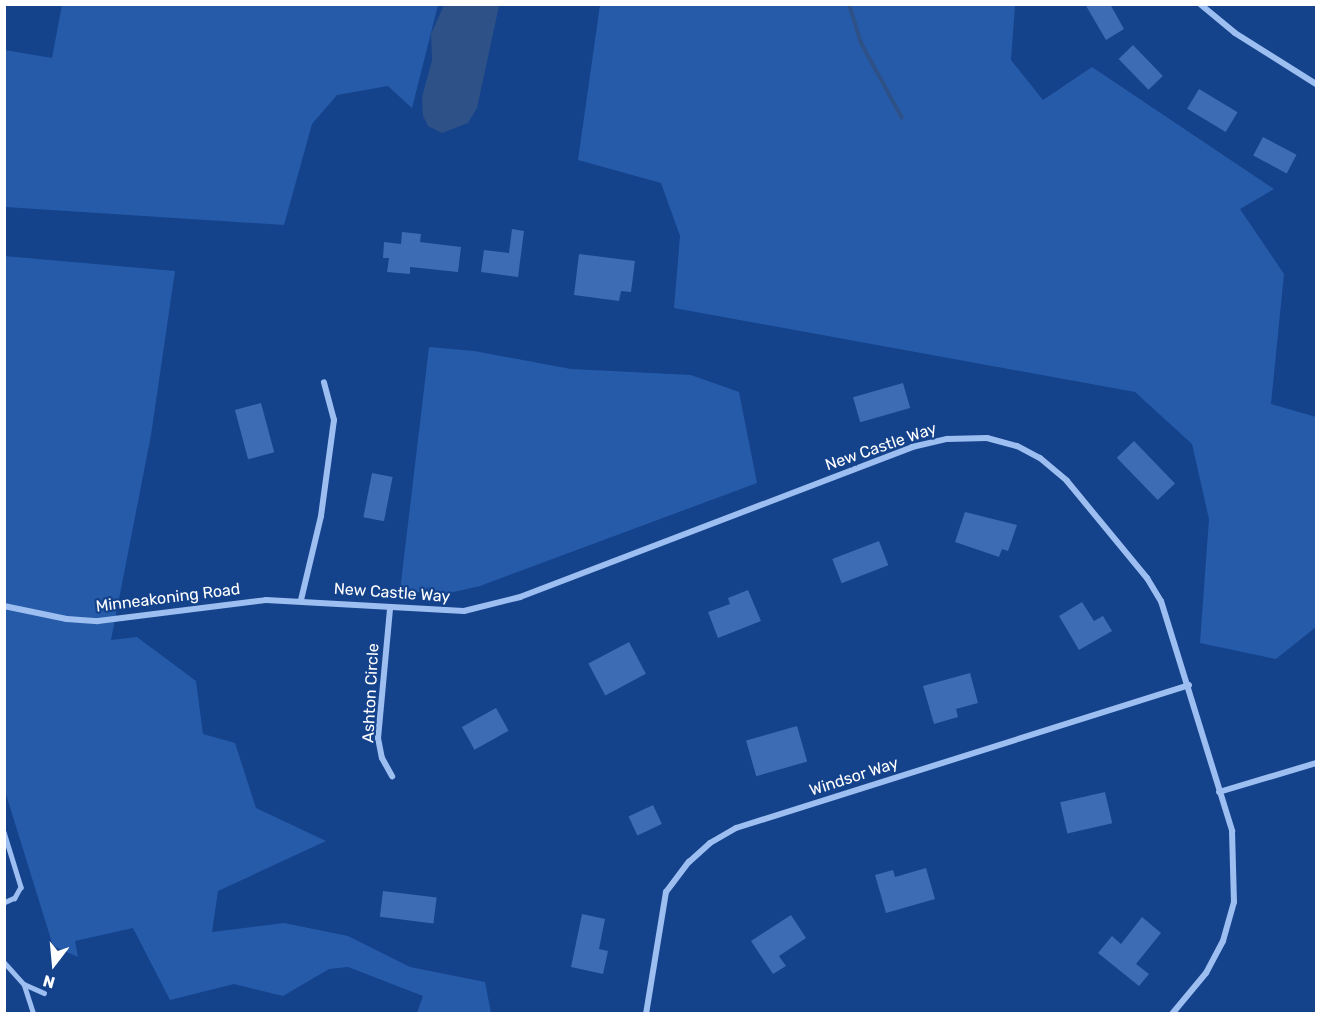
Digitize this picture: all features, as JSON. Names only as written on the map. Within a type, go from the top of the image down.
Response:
[{"type":"street","points":[[1200,4],[1235,33],[1317,84]]},
{"type":"street","points":[[300,600],[321,516],[334,420],[324,382]]},
{"type":"street","name":"New Castle Way","points":[[300,600],[440,612],[496,605],[912,447],[947,439],[987,438],[1040,458],[1091,508],[1161,601],[1232,831],[1234,902],[1223,941],[1206,973],[1172,1014]]},
{"type":"street","name":"Minneakoning Road","points":[[4,606],[67,620],[98,621],[266,600],[300,600]]},
{"type":"street","name":"Ashton Circle","points":[[390,609],[378,738],[382,758],[392,776]]},
{"type":"street","name":"Windsor Way","points":[[646,1014],[666,892],[689,862],[710,843],[735,828],[1189,686]]},
{"type":"street","points":[[1220,792],[1317,762]]},
{"type":"lane","points":[[4,832],[21,887],[15,898],[4,903]]},
{"type":"lane","points":[[4,962],[24,984],[44,993]]},
{"type":"lane","points":[[24,984],[34,1014]]},
{"type":"shaded area","points":[[62,4],[438,5],[412,108],[388,86],[337,95],[312,124],[284,225],[5,207],[5,50],[52,58]]},
{"type":"shaded area","points":[[444,5],[499,6],[477,108],[468,123],[442,133],[428,126],[423,116],[422,97],[432,60],[431,34]]},
{"type":"shaded area","points":[[600,5],[1015,5],[1011,60],[1043,100],[1092,67],[1274,189],[1240,209],[1284,274],[1271,404],[1316,417],[1316,627],[1276,659],[1200,643],[1209,519],[1192,444],[1135,392],[674,308],[680,236],[661,183],[578,160]]},
{"type":"shaded area","points":[[4,256],[175,271],[151,435],[111,640],[137,637],[196,681],[203,734],[235,743],[256,808],[326,841],[218,891],[212,932],[284,923],[348,936],[410,967],[485,982],[491,1013],[417,1013],[423,996],[348,967],[329,969],[283,996],[234,984],[170,1000],[133,928],[75,941],[78,957],[53,946],[5,791]]},
{"type":"shaded area","points":[[429,347],[474,351],[571,369],[691,375],[739,392],[757,483],[480,586],[445,594],[400,591]]},
{"type":"building","points":[[1085,4],[1110,4],[1124,29],[1106,40]]},
{"type":"building","points":[[1133,45],[1163,76],[1148,90],[1119,59]]},
{"type":"building","points":[[1199,89],[1238,112],[1226,132],[1187,109]]},
{"type":"building","points":[[1263,137],[1297,155],[1287,173],[1253,156]]},
{"type":"building","points":[[512,229],[524,231],[518,277],[481,272],[484,250],[509,253]]},
{"type":"building","points":[[402,232],[421,234],[420,242],[461,247],[458,272],[410,267],[410,274],[387,272],[389,258],[383,258],[384,242],[401,244]]},
{"type":"building","points":[[579,254],[635,261],[631,292],[621,291],[619,301],[574,295]]},
{"type":"building","points":[[903,383],[910,408],[860,422],[853,397]]},
{"type":"building","points":[[261,403],[274,452],[248,459],[235,410]]},
{"type":"building","points":[[1134,441],[1175,483],[1158,500],[1117,458]]},
{"type":"building","points":[[372,473],[393,477],[384,521],[363,517]]},
{"type":"building","points":[[965,512],[1017,525],[1008,551],[1002,549],[999,557],[955,542]]},
{"type":"building","points":[[879,541],[888,565],[842,583],[832,559]]},
{"type":"building","points":[[748,590],[761,621],[718,638],[708,612],[730,604],[728,598]]},
{"type":"building","points":[[1082,602],[1094,621],[1103,616],[1112,631],[1079,650],[1059,616]]},
{"type":"building","points":[[629,642],[646,674],[605,695],[588,664]]},
{"type":"building","points":[[970,673],[978,703],[956,709],[958,717],[934,724],[923,686]]},
{"type":"building","points":[[496,708],[509,731],[474,750],[462,727]]},
{"type":"building","points":[[797,726],[807,762],[756,776],[746,741]]},
{"type":"building","points":[[1105,792],[1112,823],[1067,834],[1060,802]]},
{"type":"building","points":[[653,805],[662,824],[637,835],[629,816]]},
{"type":"building","points":[[926,868],[935,899],[886,913],[875,875],[893,870],[895,877]]},
{"type":"building","points":[[383,891],[437,898],[433,923],[380,917]]},
{"type":"building","points":[[582,914],[605,919],[599,949],[608,951],[603,974],[571,967]]},
{"type":"building","points":[[791,915],[806,938],[779,956],[786,966],[773,974],[751,941]]},
{"type":"building","points":[[1142,917],[1161,933],[1136,964],[1149,974],[1139,986],[1098,953],[1112,936],[1121,944]]},
{"type":"waterway","points":[[849,4],[861,43],[902,118]]}]
